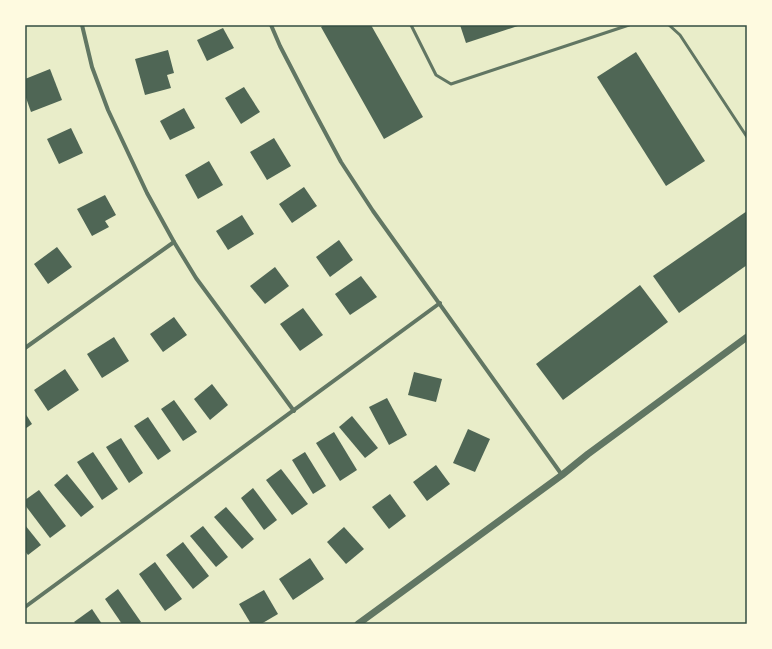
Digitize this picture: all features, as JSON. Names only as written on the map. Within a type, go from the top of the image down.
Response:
[{"type":"street","points":[[82,25],[92,67],[108,110],[147,193],[196,278],[294,411]]},
{"type":"street","points":[[271,25],[280,46],[341,162],[374,211],[562,476]]},
{"type":"street","points":[[25,348],[174,242]]},
{"type":"street","points":[[25,607],[440,303]]},
{"type":"street","points":[[358,624],[562,476],[588,454],[747,337]]},
{"type":"lane","points":[[411,25],[436,75],[451,84],[629,25]]},
{"type":"lane","points":[[669,25],[680,35],[747,137]]},
{"type":"building","points":[[324,25],[371,25],[423,117],[384,139],[321,27]]},
{"type":"building","points":[[460,25],[521,25],[466,43]]},
{"type":"building","points":[[223,28],[234,48],[207,61],[197,40]]},
{"type":"building","points":[[168,50],[174,73],[167,75],[171,88],[145,95],[135,59]]},
{"type":"building","points":[[636,52],[705,161],[666,186],[597,77]]},
{"type":"building","points":[[50,69],[62,100],[31,112],[25,95],[25,79]]},
{"type":"building","points":[[244,87],[260,112],[241,124],[225,98]]},
{"type":"building","points":[[184,108],[195,128],[170,140],[160,121]]},
{"type":"building","points":[[71,128],[83,153],[59,164],[47,139]]},
{"type":"building","points":[[274,138],[291,166],[267,180],[250,152]]},
{"type":"building","points":[[209,161],[223,185],[198,199],[185,175]]},
{"type":"building","points":[[304,187],[317,206],[292,223],[279,204]]},
{"type":"building","points":[[105,195],[116,215],[105,221],[109,227],[92,236],[77,209]]},
{"type":"building","points":[[747,211],[747,265],[679,313],[653,276]]},
{"type":"building","points":[[242,215],[254,234],[228,250],[216,231]]},
{"type":"building","points":[[339,240],[353,260],[330,277],[316,257]]},
{"type":"building","points":[[57,247],[72,267],[48,284],[34,264]]},
{"type":"building","points":[[275,267],[289,286],[265,304],[250,286]]},
{"type":"building","points":[[361,276],[377,297],[350,315],[335,294]]},
{"type":"building","points":[[640,285],[668,322],[563,400],[536,364]]},
{"type":"building","points":[[303,308],[323,335],[300,351],[280,324]]},
{"type":"building","points":[[174,317],[187,335],[163,352],[150,334]]},
{"type":"building","points":[[114,337],[129,361],[102,378],[87,354]]},
{"type":"building","points":[[65,369],[79,390],[48,411],[34,390]]},
{"type":"building","points":[[414,372],[442,379],[436,402],[408,395]]},
{"type":"building","points":[[212,384],[228,405],[210,420],[194,399]]},
{"type":"building","points":[[387,398],[407,435],[389,445],[369,407]]},
{"type":"building","points":[[174,400],[197,432],[183,441],[161,409]]},
{"type":"building","points":[[25,413],[32,424],[25,429]]},
{"type":"building","points":[[352,416],[378,448],[365,458],[339,427]]},
{"type":"building","points":[[148,417],[171,451],[158,460],[134,426]]},
{"type":"building","points":[[468,429],[490,439],[475,472],[453,463]]},
{"type":"building","points":[[334,432],[357,470],[340,481],[316,443]]},
{"type":"building","points":[[121,438],[143,473],[129,483],[106,447]]},
{"type":"building","points":[[93,452],[118,489],[102,500],[77,462]]},
{"type":"building","points":[[305,452],[326,486],[313,494],[292,460]]},
{"type":"building","points":[[436,465],[450,484],[427,501],[413,482]]},
{"type":"building","points":[[281,469],[308,504],[292,515],[266,480]]},
{"type":"building","points":[[67,474],[94,507],[81,517],[54,485]]},
{"type":"building","points":[[253,488],[277,520],[264,530],[241,498]]},
{"type":"building","points":[[39,490],[66,526],[50,538],[25,505],[25,500]]},
{"type":"building","points":[[390,494],[406,516],[389,529],[372,507]]},
{"type":"building","points":[[226,507],[254,539],[242,549],[214,517]]},
{"type":"building","points":[[25,525],[41,545],[28,555],[25,551]]},
{"type":"building","points":[[203,526],[228,557],[216,567],[190,536]]},
{"type":"building","points":[[344,527],[364,549],[346,564],[327,542]]},
{"type":"building","points":[[183,542],[209,576],[193,589],[166,555]]},
{"type":"building","points":[[310,558],[324,579],[293,600],[279,579]]},
{"type":"building","points":[[155,562],[182,599],[165,611],[139,574]]},
{"type":"building","points":[[118,589],[141,622],[138,624],[122,624],[105,599]]},
{"type":"building","points":[[264,590],[278,614],[261,624],[251,624],[239,604]]},
{"type":"building","points":[[92,609],[102,624],[76,624],[74,622]]}]
